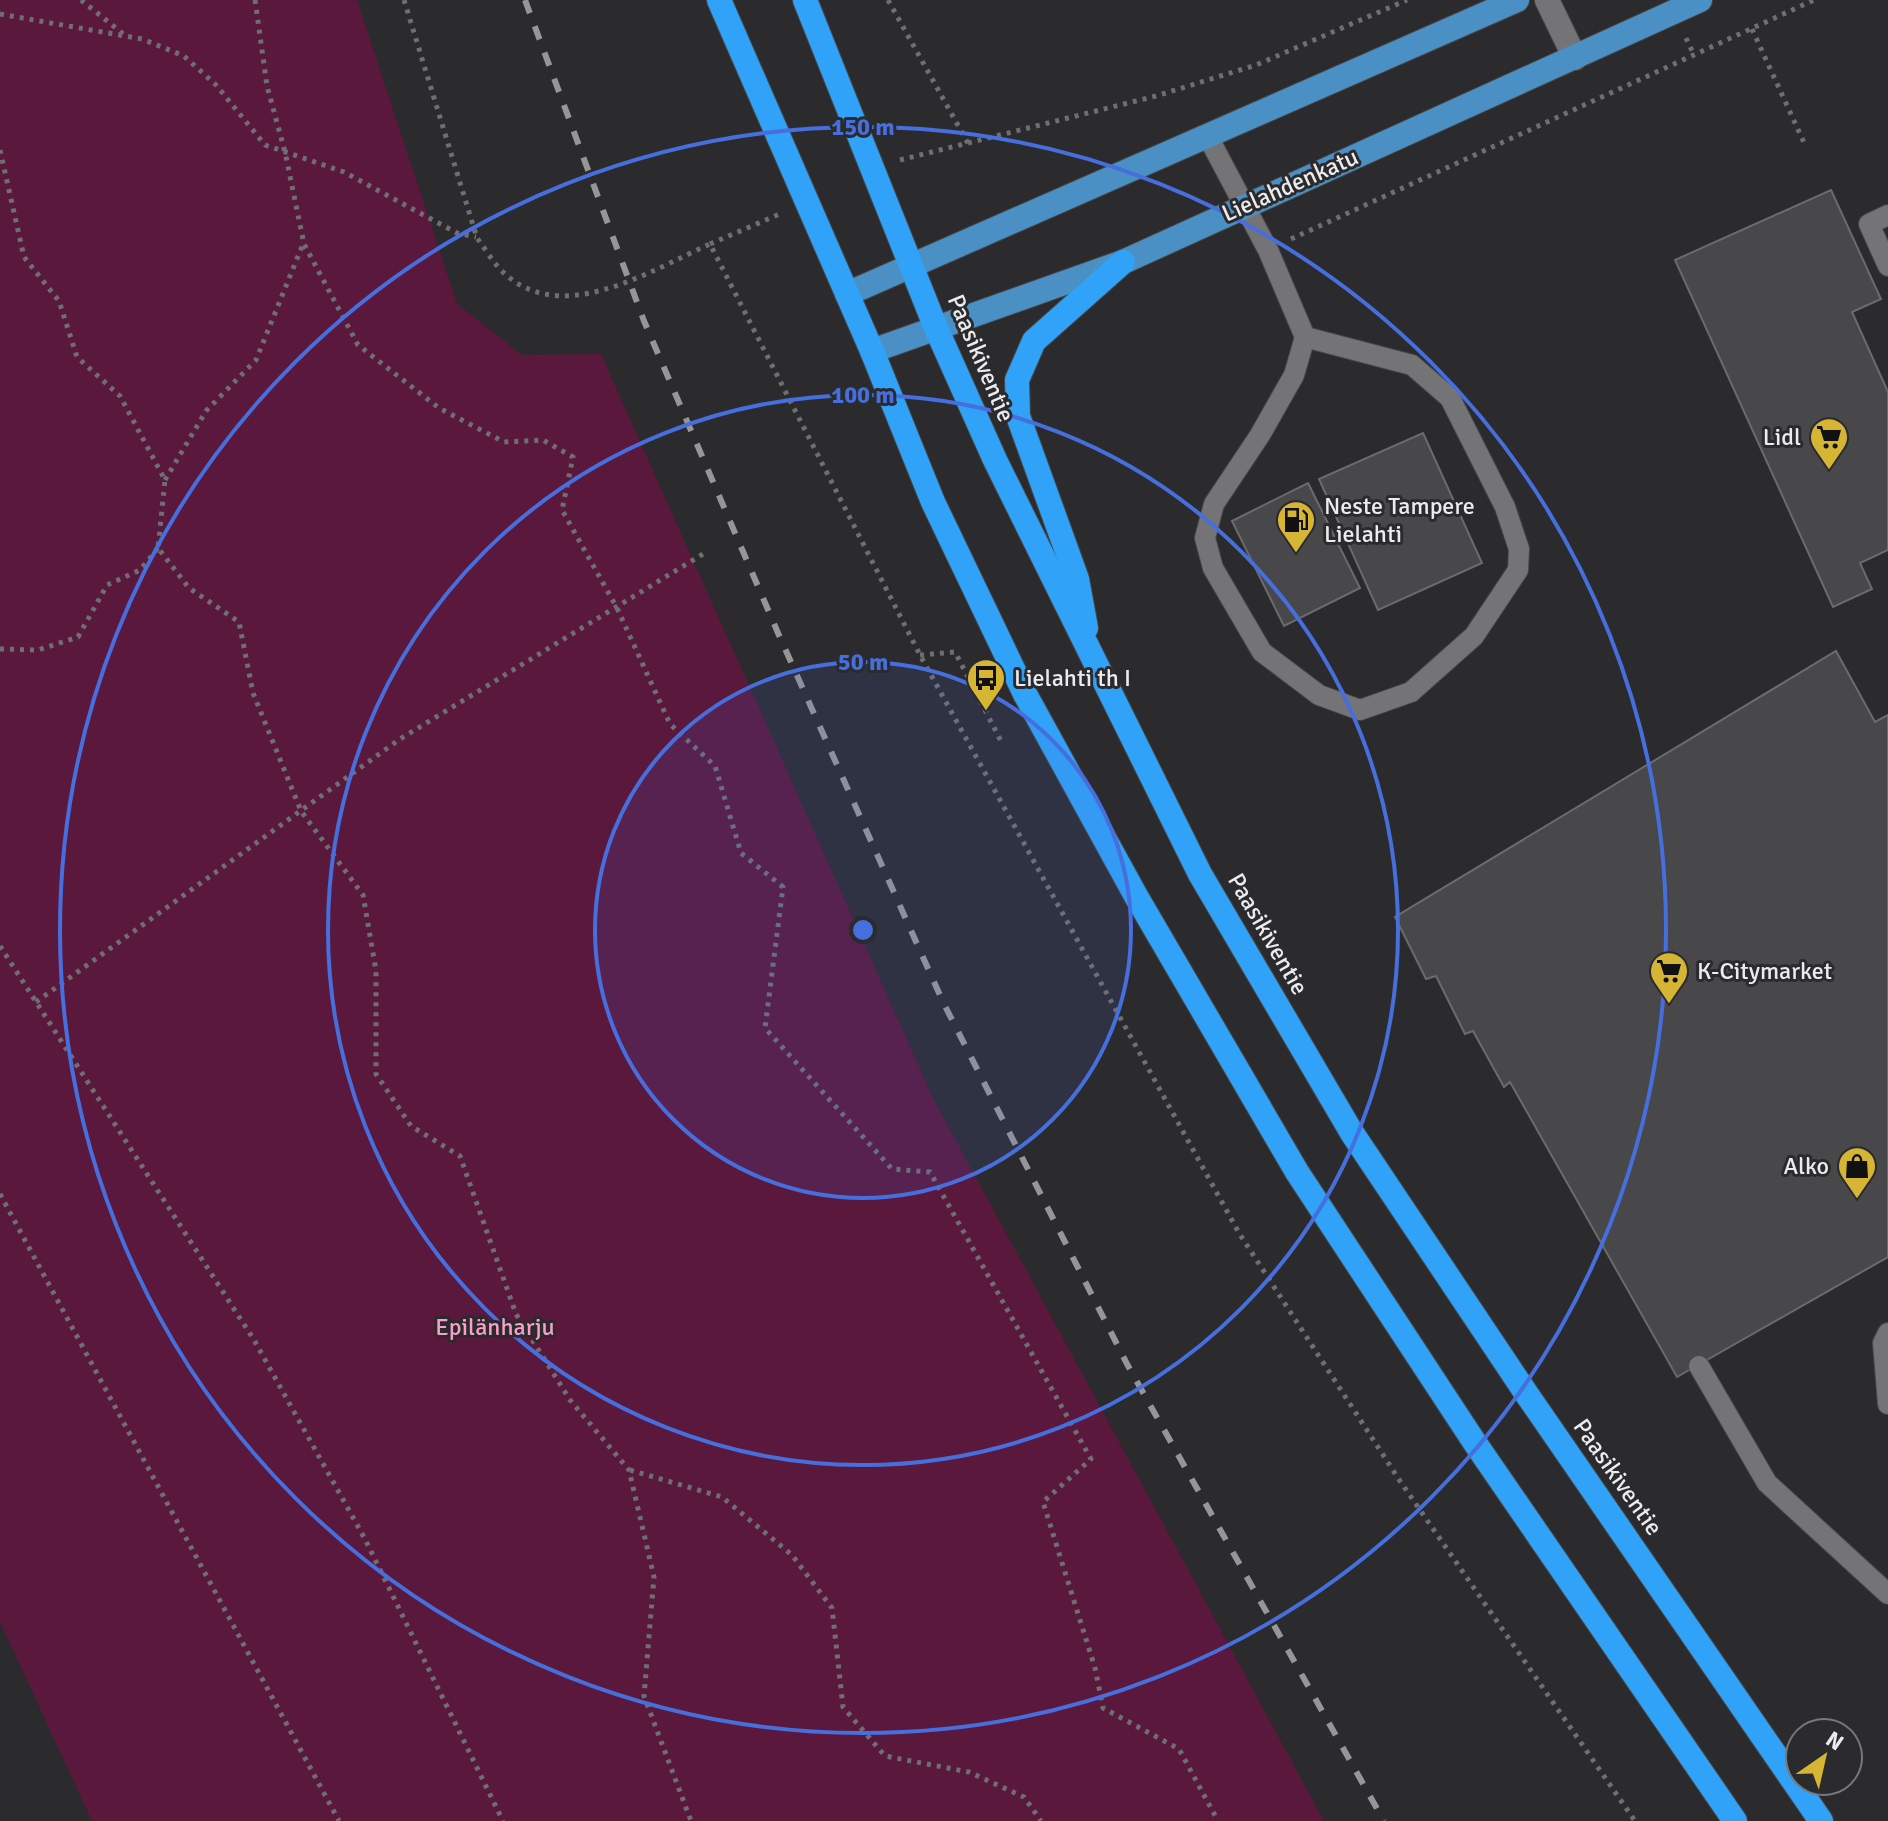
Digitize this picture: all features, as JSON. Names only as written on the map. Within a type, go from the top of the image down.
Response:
[{"type":"highway","points":[[719,0],[872,351],[933,502],[1025,694],[1136,896],[1297,1172],[1475,1443],[1735,1821]]},
{"type":"highway","name":"Paasikiventie","points":[[805,0],[936,328],[1093,662],[1200,874],[1352,1133],[1528,1396],[1821,1821]]},
{"type":"highway","points":[[1093,662],[1077,579],[1018,416],[1017,380],[1034,341],[1123,262]]},
{"type":"main road","points":[[847,294],[1517,0]]},
{"type":"main road","name":"Lielahdenkatu","points":[[872,351],[1123,262],[1700,0]]},
{"type":"street","points":[[1547,0],[1575,58]]},
{"type":"lane","points":[[1207,135],[1268,250],[1305,337],[1287,387],[1260,435],[1214,504],[1205,538],[1213,568],[1262,652],[1319,695],[1360,710],[1411,692],[1474,636],[1518,570],[1519,549],[1505,507],[1450,398],[1412,365],[1305,337]]},
{"type":"lane","points":[[1888,215],[1869,224],[1888,266]]},
{"type":"lane","points":[[1888,1333],[1883,1343],[1888,1404]]},
{"type":"lane","points":[[1699,1366],[1767,1483],[1888,1594]]},
{"type":"path","points":[[81,0],[128,37]]},
{"type":"path","points":[[255,0],[267,86],[285,152],[304,244],[358,345],[439,408],[504,442],[543,440],[573,457],[562,510],[617,608],[670,724],[715,766],[741,853],[783,887],[765,1028],[892,1169],[930,1172],[938,1186],[1091,1459],[1043,1502],[1095,1668],[1103,1708],[1179,1749],[1218,1821]]},
{"type":"path","points":[[404,0],[477,238],[500,270],[533,291],[567,296],[605,291],[782,213]]},
{"type":"path","points":[[889,0],[969,145]]},
{"type":"path","points":[[900,160],[1156,96],[1256,65],[1407,0]]},
{"type":"path","points":[[1268,250],[1814,0]]},
{"type":"path","points":[[0,14],[142,39],[194,63],[265,145],[344,172],[457,233],[477,238]]},
{"type":"path","points":[[1752,29],[1806,147]]},
{"type":"path","points":[[0,150],[24,257],[59,301],[77,357],[120,396],[165,480]]},
{"type":"path","points":[[0,649],[38,650],[78,637],[107,585],[140,570],[158,548],[165,480],[206,411],[256,360],[304,244]]},
{"type":"path","points":[[710,244],[920,655],[1239,1233],[1400,1481],[1635,1821]]},
{"type":"path","points":[[158,548],[189,588],[239,622],[253,693],[301,811],[363,895],[376,971],[376,1074],[411,1126],[460,1156],[516,1314],[570,1400],[629,1470],[654,1577],[644,1696],[691,1821]]},
{"type":"path","points":[[36,1002],[400,739],[703,554]]},
{"type":"path","points":[[920,655],[955,652],[1003,745]]},
{"type":"path","points":[[0,946],[254,1340],[365,1539],[503,1821]]},
{"type":"path","points":[[0,1194],[339,1821]]},
{"type":"path","points":[[629,1470],[722,1497],[792,1555],[832,1608],[843,1707],[885,1756],[969,1772],[1024,1797],[1041,1821]]},
{"type":"green space","name":"Epilänharju","points":[[0,0],[357,0],[457,304],[522,355],[601,354],[933,1098],[1324,1821],[92,1821],[0,1622]]},
{"type":"building","name":"Lidl","points":[[1831,190],[1881,299],[1852,312],[1888,392],[1888,550],[1860,563],[1872,589],[1833,607],[1675,260]]},
{"type":"building","points":[[1423,433],[1482,563],[1378,610],[1319,479]]},
{"type":"building","name":"Neste Tampere Lielahti","points":[[1308,483],[1360,588],[1284,626],[1232,521]]},
{"type":"building","name":"K-Citymarket","points":[[1836,651],[1875,722],[1888,715],[1888,1257],[1677,1377],[1510,1082],[1504,1087],[1473,1031],[1465,1034],[1436,976],[1426,979],[1395,917]]},
{"type":"railway","points":[[525,0],[644,321],[778,633],[943,1002],[1127,1364],[1384,1821]]},
{"type":"place","name":"Lidl","points":[[1829,471]]},
{"type":"place","name":"Neste Tampere Lielahti","points":[[1296,554]]},
{"type":"place","name":"Lielahti th I","points":[[986,712]]},
{"type":"place","name":"K-Citymarket","points":[[1669,1005]]},
{"type":"place","name":"Alko","points":[[1857,1200]]}]
